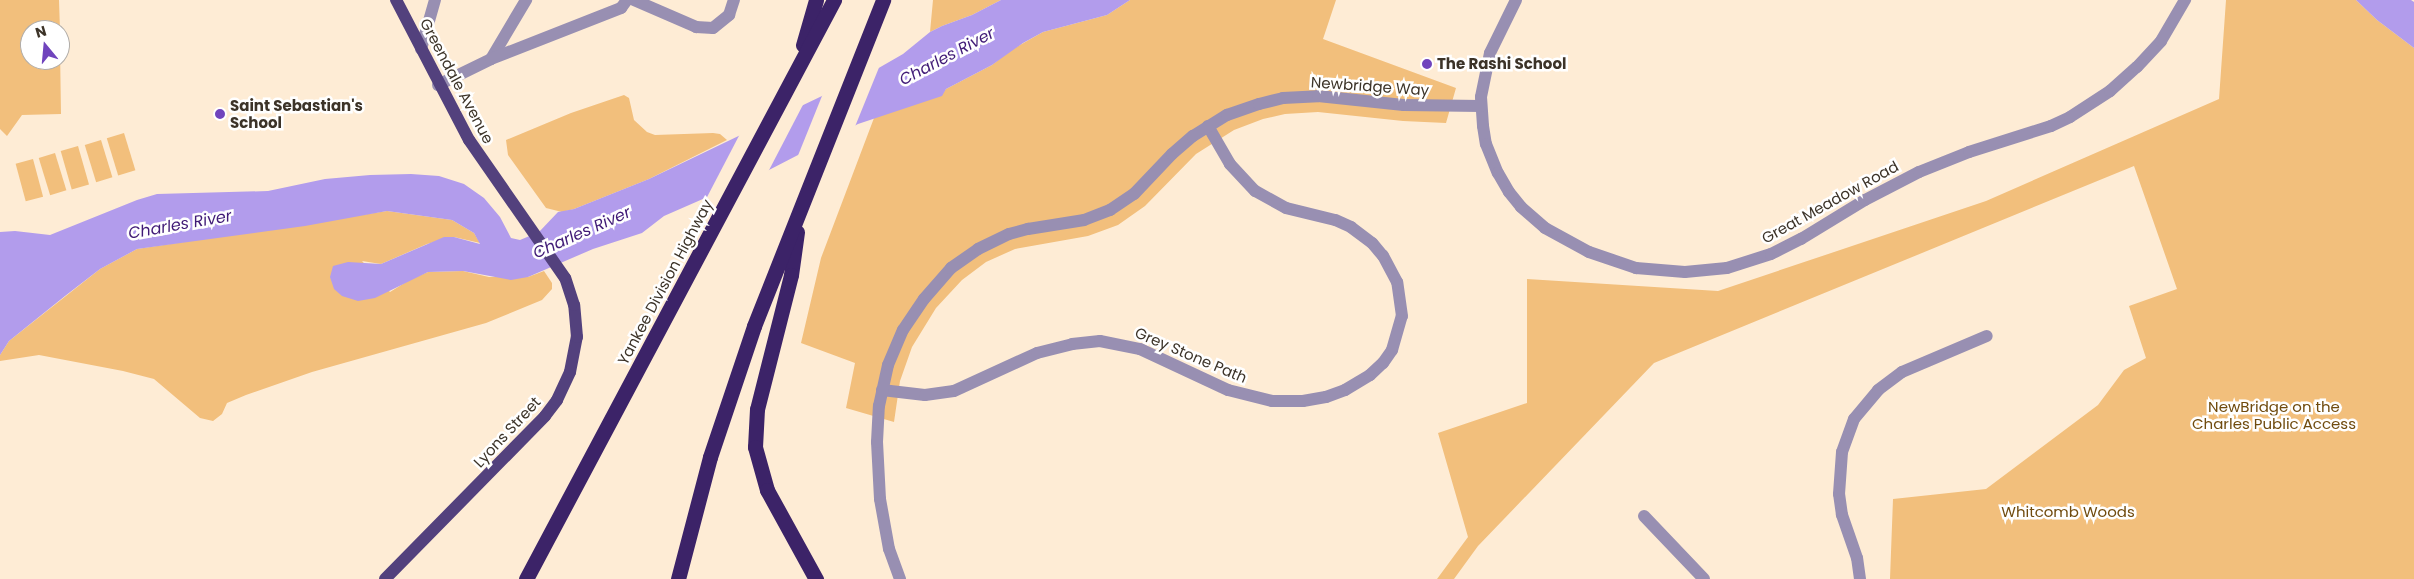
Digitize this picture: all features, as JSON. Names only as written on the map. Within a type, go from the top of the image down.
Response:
[{"type":"highway","points":[[795,73],[816,0]]},
{"type":"highway","name":"Yankee Division Highway","points":[[526,579],[834,0]]},
{"type":"highway","points":[[678,579],[704,476],[754,326],[883,0]]},
{"type":"highway","points":[[801,206],[791,275],[758,409],[755,447],[767,490],[816,579]]},
{"type":"main road","name":"Greendale Avenue","points":[[396,0],[438,85],[478,156],[544,249]]},
{"type":"main road","name":"Lyons Street","points":[[385,579],[531,433],[557,400],[570,372],[577,337],[574,305],[562,273],[544,249]]},
{"type":"street","points":[[421,49],[436,0]]},
{"type":"street","points":[[490,60],[526,0]]},
{"type":"street","points":[[438,85],[490,60],[621,8],[627,0]]},
{"type":"street","points":[[634,0],[696,27],[713,28],[729,15],[734,0]]},
{"type":"street","name":"Great Meadow Road","points":[[1516,0],[1487,61],[1481,106],[1484,135],[1498,173],[1521,207],[1553,234],[1598,256],[1636,268],[1684,272],[1721,269],[1749,262],[1780,250],[1865,200],[1929,168],[1976,150],[2051,126],[2080,112],[2110,91],[2142,63],[2167,32],[2185,0]]},
{"type":"street","name":"Newbridge Way","points":[[900,579],[888,543],[878,486],[878,429],[882,390],[888,366],[903,330],[924,299],[951,268],[983,246],[1009,234],[1028,228],[1084,220],[1110,210],[1134,194],[1172,154],[1208,126],[1248,107],[1294,97],[1330,96],[1404,105],[1481,106]]},
{"type":"street","name":"Grey Stone Path","points":[[882,390],[914,394],[945,393],[963,388],[1016,361],[1050,349],[1077,343],[1100,341],[1140,349],[1228,390],[1272,401],[1293,402],[1326,397],[1345,390],[1370,375],[1383,363],[1392,350],[1402,316],[1397,282],[1384,256],[1372,243],[1351,227],[1335,220],[1286,208],[1255,191],[1230,164],[1208,126]]},
{"type":"street","points":[[1860,579],[1857,558],[1842,515],[1839,494],[1842,452],[1854,419],[1878,390],[1902,372],[1987,336]]},
{"type":"street","points":[[1644,516],[1704,579]]},
{"type":"green space","points":[[0,0],[59,0],[60,20],[20,20],[20,70],[60,70],[61,114],[22,115],[7,136],[0,129]]},
{"type":"green space","points":[[933,0],[1001,0],[972,15],[930,32]]},
{"type":"green space","points":[[1130,0],[1336,0],[1323,39],[1456,88],[1446,123],[1403,121],[1318,112],[1285,114],[1263,119],[1234,130],[1196,154],[1145,206],[1118,225],[1088,236],[1015,249],[986,262],[962,280],[936,308],[912,347],[900,381],[894,422],[846,408],[855,363],[801,343],[821,258],[874,118],[942,94],[946,89],[992,65],[1011,50],[1043,32],[1107,15]]},
{"type":"green space","name":"NewBridge on the Charles Public Access","points":[[2226,0],[2356,0],[2377,20],[2414,48],[2414,579],[1890,579],[1893,499],[1986,489],[2098,405],[2124,370],[2146,358],[2129,306],[2177,289],[2134,166],[1654,363],[1478,546],[1454,579],[1437,579],[1468,537],[1438,433],[1527,403],[1527,279],[1718,291],[1986,201],[2219,99]]},
{"type":"green space","points":[[624,95],[629,98],[634,120],[647,132],[655,135],[713,133],[720,134],[727,140],[649,179],[574,209],[562,212],[546,208],[508,155],[506,140],[571,113]]},
{"type":"green space","points":[[124,133],[135,170],[118,176],[107,138]]},
{"type":"green space","points":[[101,140],[112,177],[96,182],[85,145]]},
{"type":"green space","points":[[78,146],[89,184],[72,189],[61,151]]},
{"type":"green space","points":[[55,153],[66,190],[50,195],[39,158]]},
{"type":"green space","points":[[33,159],[43,197],[26,201],[16,164]]},
{"type":"green space","points":[[387,211],[452,220],[474,233],[480,243],[454,237],[427,244],[381,264],[362,261],[390,292],[411,279],[428,272],[463,271],[489,277],[528,277],[544,271],[552,283],[552,289],[542,300],[486,323],[312,372],[246,395],[227,403],[222,414],[213,421],[200,418],[154,379],[39,355],[0,361],[0,355],[9,341],[100,269],[137,249]]},
{"type":"water","name":"Charles River","points":[[1001,0],[1130,0],[1107,15],[1043,32],[1023,43],[992,65],[946,89],[942,96],[858,124],[769,170],[664,216],[642,233],[593,249],[528,277],[511,280],[463,271],[428,272],[375,298],[358,301],[342,296],[334,289],[330,277],[333,266],[348,262],[381,264],[444,237],[454,237],[480,244],[474,233],[452,220],[387,211],[305,226],[137,249],[100,269],[65,296],[9,341],[0,355],[0,232],[15,231],[50,235],[137,200],[157,194],[268,191],[325,179],[411,174],[439,176],[464,184],[484,198],[500,217],[511,238],[520,240],[539,232],[558,212],[574,209],[649,179],[870,73],[903,54],[930,32],[972,15]]},
{"type":"water","points":[[2356,0],[2411,0],[2414,2],[2414,48],[2377,20]]},
{"type":"pier","points":[[880,65],[854,129],[824,147],[797,158],[824,91]]},
{"type":"pier","points":[[806,99],[767,174],[705,201],[742,130]]},
{"type":"place","name":"The Rashi School","points":[[1427,64]]},
{"type":"place","name":"Saint Sebastian's School","points":[[220,114]]},
{"type":"park label","name":"Whitcomb Woods","points":[[2068,512]]}]
